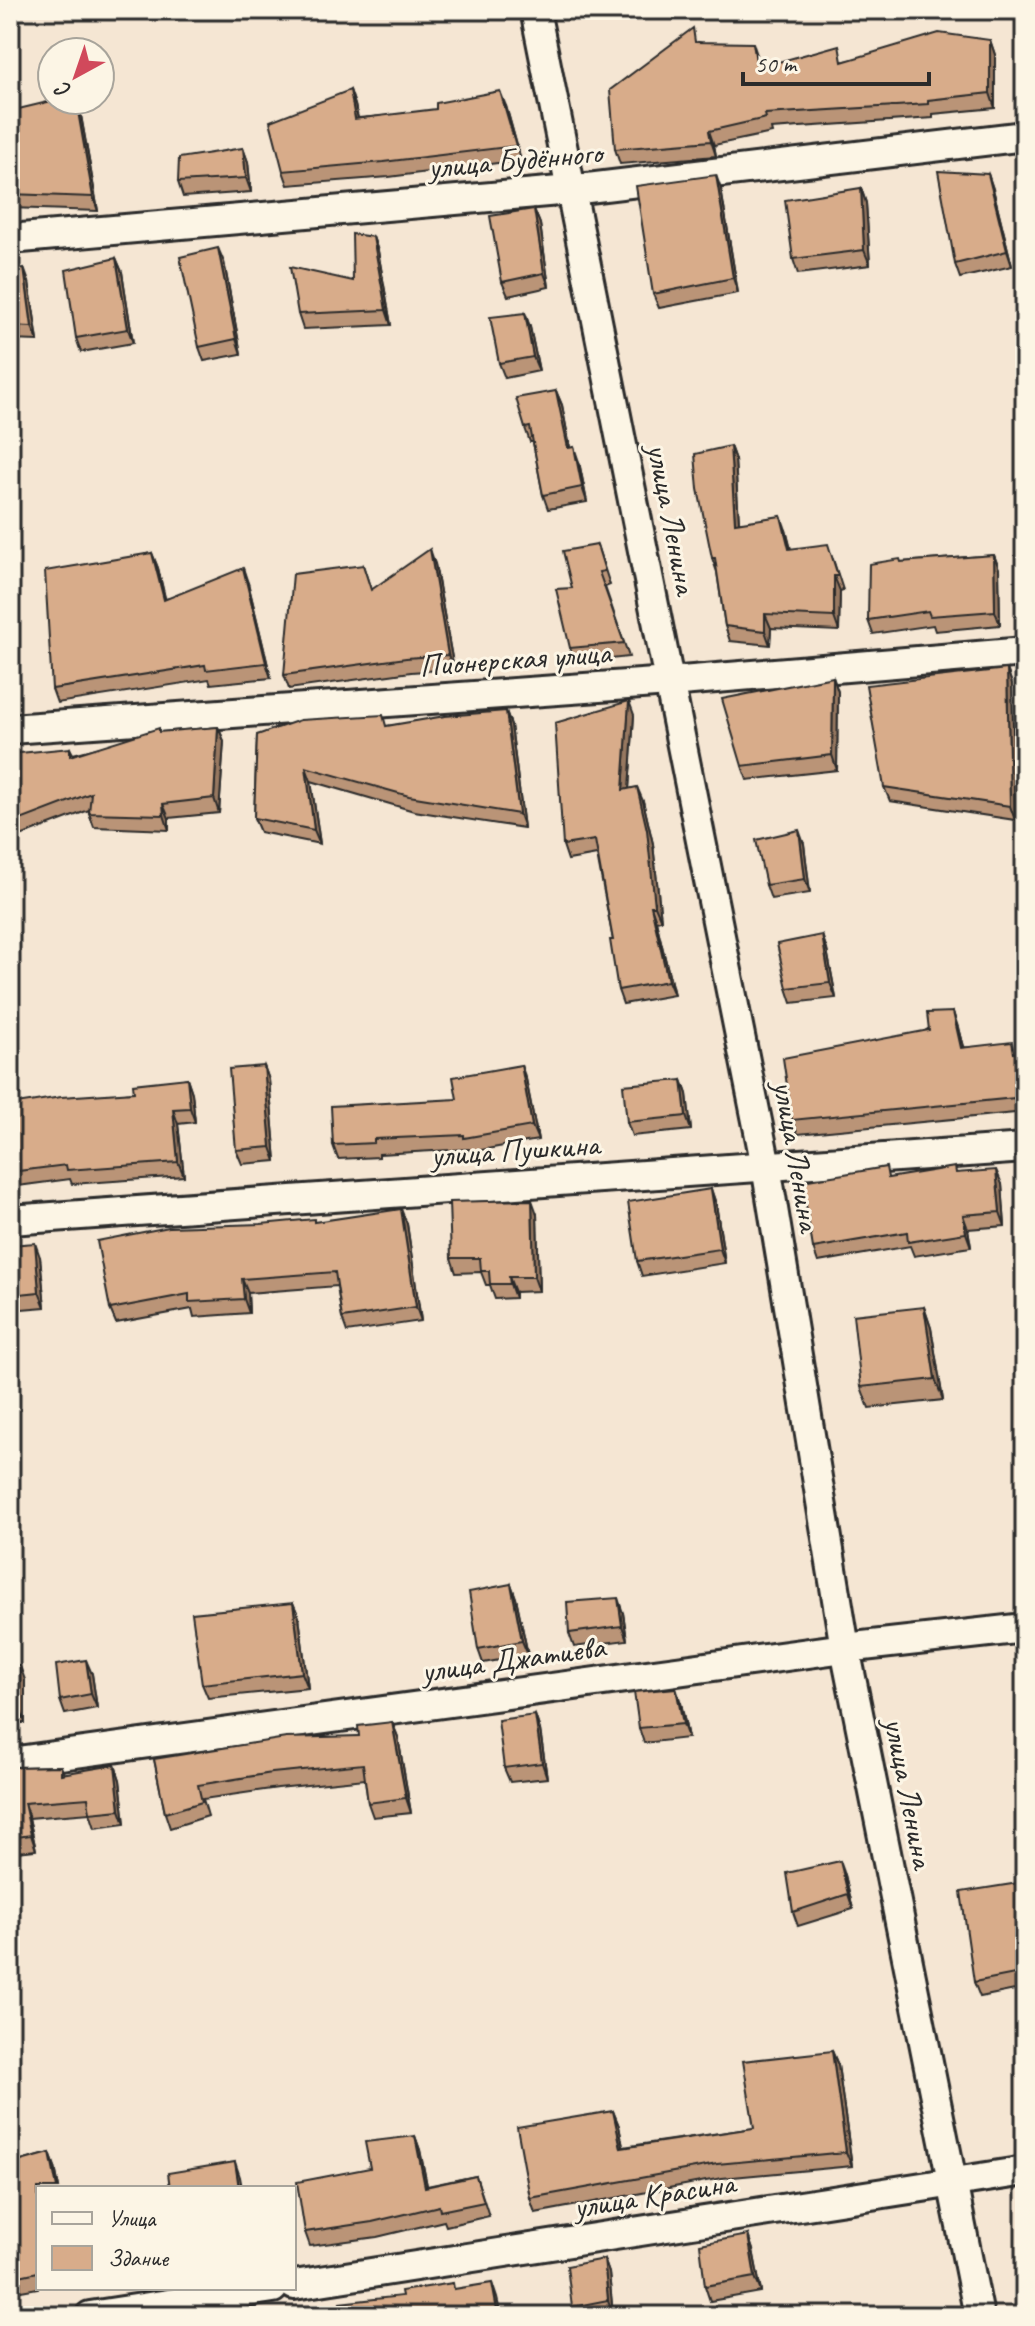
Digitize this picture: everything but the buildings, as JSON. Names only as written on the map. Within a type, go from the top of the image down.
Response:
[{"type":"street","name":"улица Ленина","points":[[535,10],[766,1166],[845,1648],[979,2316]]},
{"type":"street","name":"улица Будённого","points":[[10,239],[571,190],[1025,136]]},
{"type":"street","name":"Пионерская улица","points":[[10,729],[669,682],[1025,652]]},
{"type":"street","name":"улица Пушкина","points":[[10,1220],[1025,1148]]},
{"type":"street","name":"улица Джатиева","points":[[10,1762],[845,1648],[1025,1628]]},
{"type":"street","name":"улица Красина","points":[[296,2285],[1025,2171]]},
{"type":"street","points":[[90,2316],[260,2290]]}]
